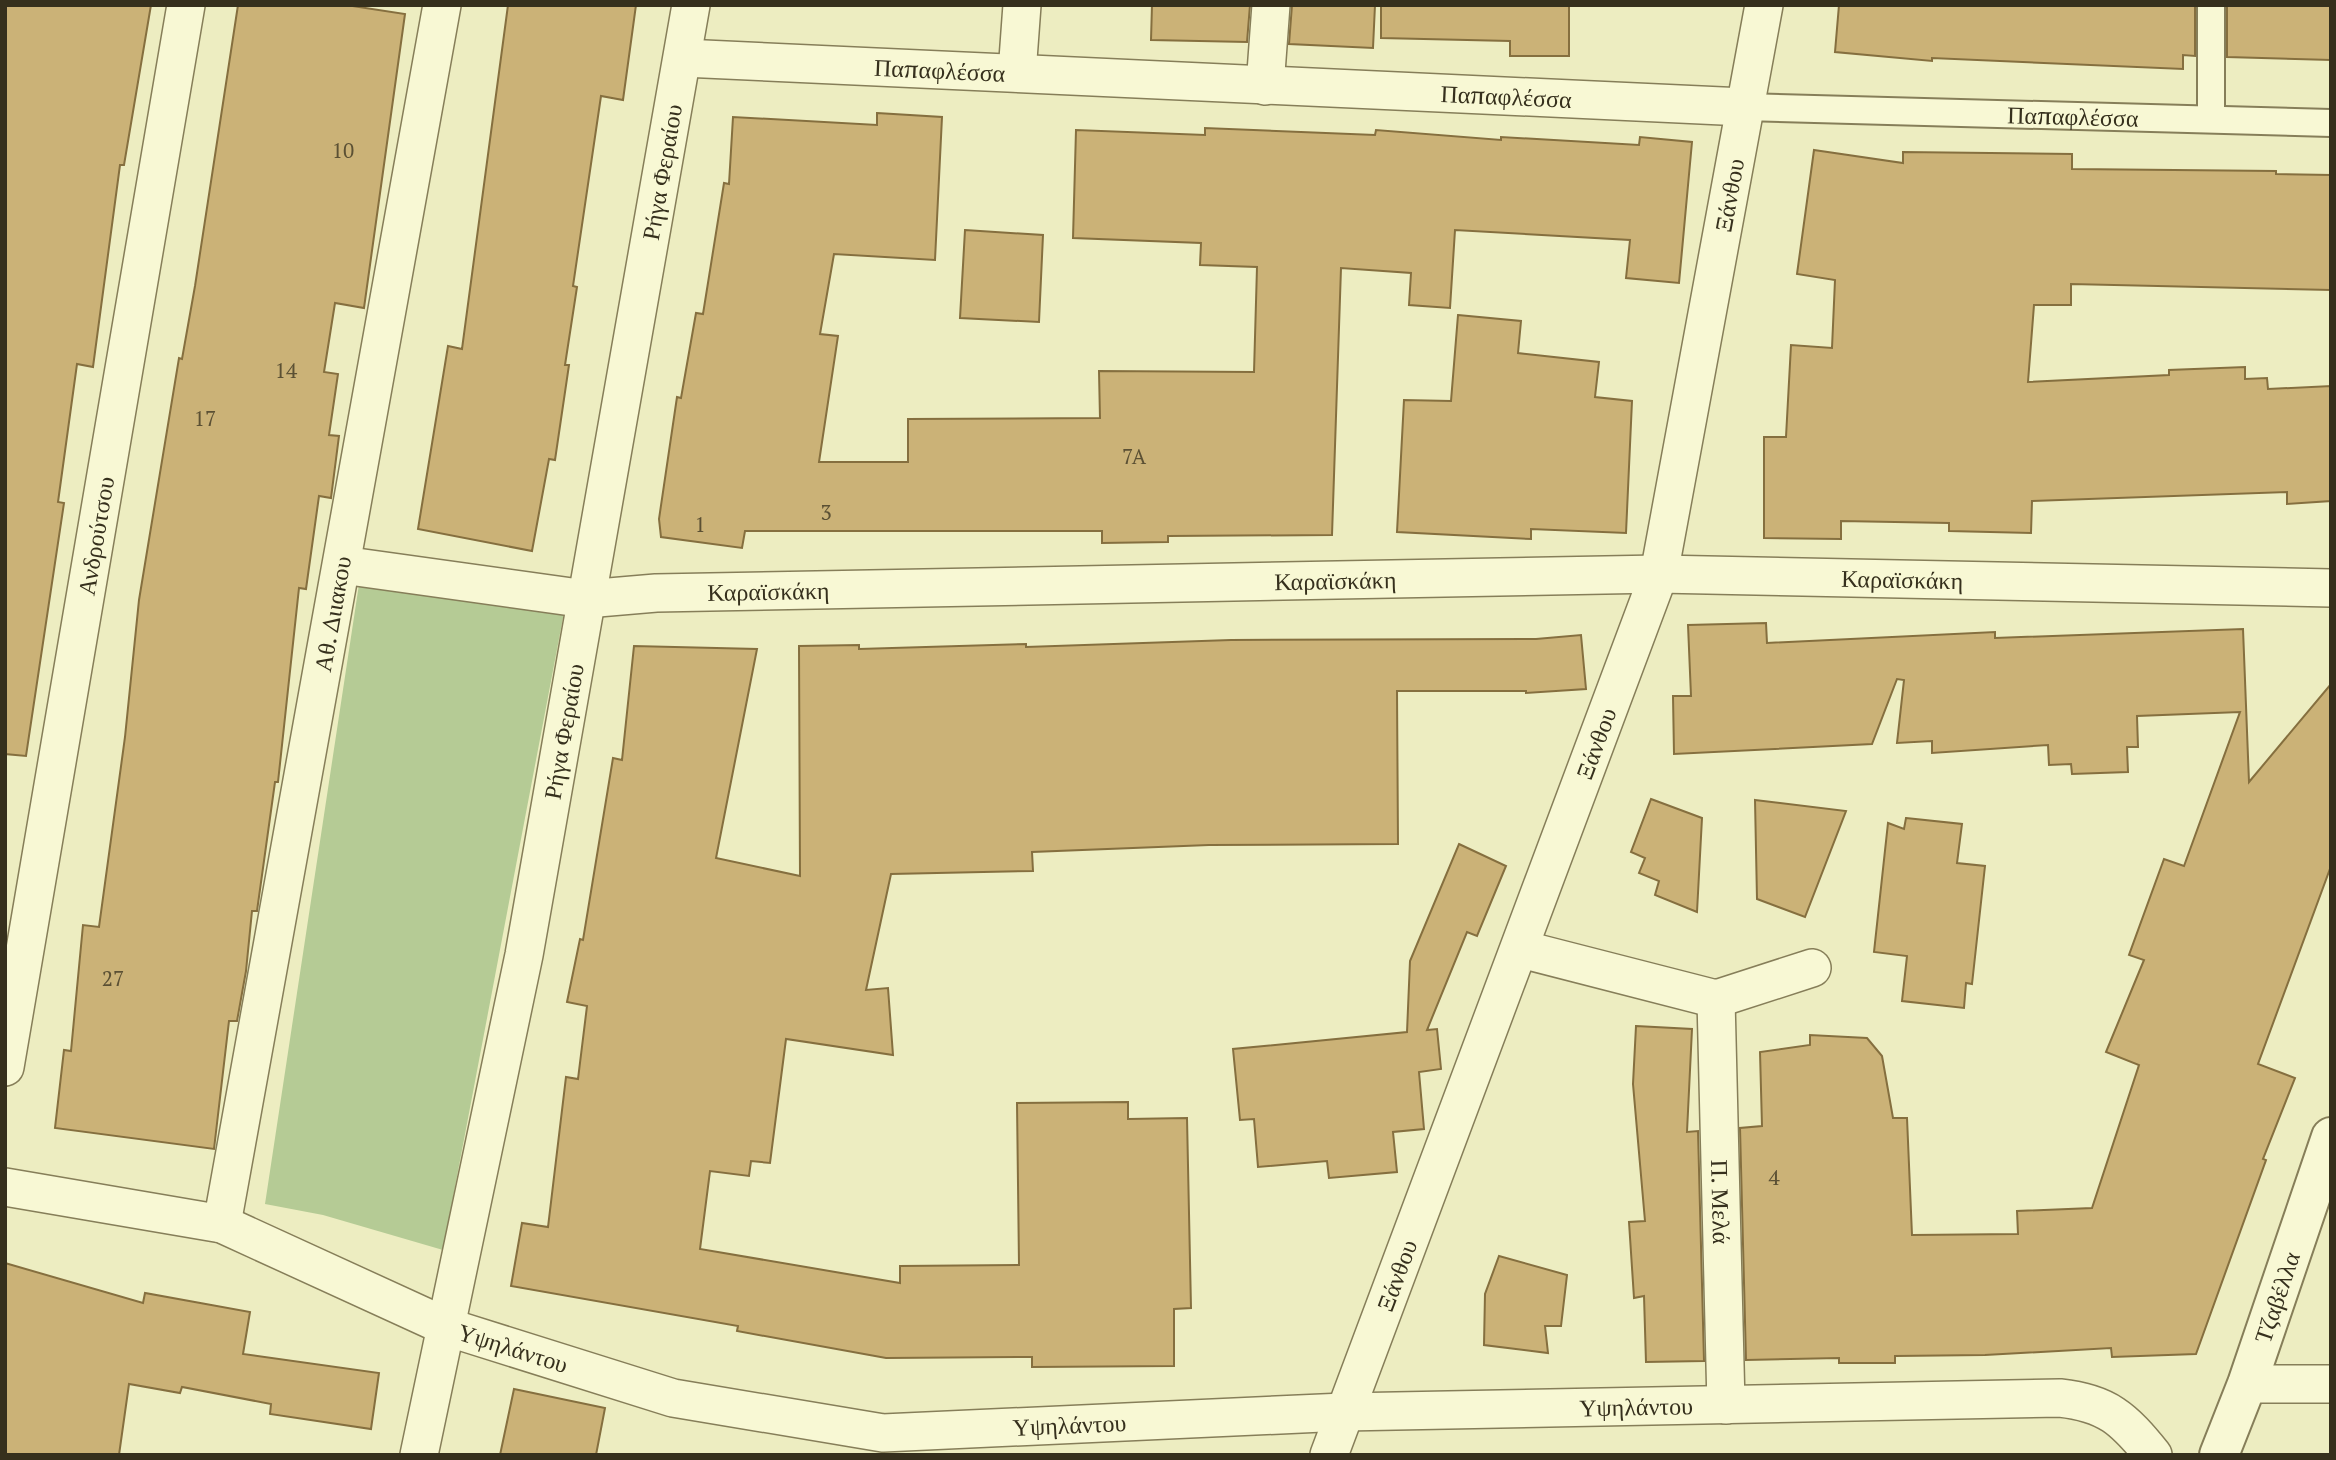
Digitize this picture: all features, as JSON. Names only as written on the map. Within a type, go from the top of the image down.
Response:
[{"type":"street","name":"Ανδρούτσου","points":[[5,1067],[186,5]]},
{"type":"street","name":"Αθ. Διιακου","points":[[222,1224],[442,5]]},
{"type":"street","name":"Ρήγα Φεραίου","points":[[419,1455],[524,955],[691,5]]},
{"type":"street","points":[[1017,73],[1022,5]]},
{"type":"street","points":[[1265,86],[1271,5]]},
{"type":"street","name":"Ξάνθου","points":[[1329,1455],[1521,949],[1659,575],[1764,5]]},
{"type":"street","points":[[2211,5],[2211,119]]},
{"type":"street","name":"Παπαφλέσσα","points":[[683,58],[1744,107],[2331,123]]},
{"type":"street","name":"Καραϊσκάκη","points":[[342,565],[586,599],[670,592],[1659,575],[2331,588]]},
{"type":"street","points":[[1521,949],[1717,999],[1812,968]]},
{"type":"street","name":"Π. Μελά","points":[[1717,999],[1726,1405]]},
{"type":"street","name":"Τζαβέλλα","points":[[2218,1455],[2247,1384],[2331,1137]]},
{"type":"street","name":"Υψηλάντου","points":[[5,1187],[222,1224],[447,1327],[673,1398],[883,1433],[1344,1412],[2060,1398],[2089,1401],[2132,1429],[2153,1455]]},
{"type":"street","points":[[2247,1384],[2331,1384]]},
{"type":"green space","points":[[361,571],[566,602],[443,1250],[323,1215],[265,1204]]},
{"type":"building","points":[[5,5],[151,5],[124,165],[120,165],[93,367],[77,364],[58,502],[64,503],[26,756],[5,754]]},
{"type":"building","points":[[238,5],[346,5],[405,14],[364,308],[335,303],[324,372],[338,374],[329,435],[339,436],[331,498],[319,496],[306,589],[299,588],[278,782],[275,782],[257,911],[252,911],[246,971],[237,1021],[229,1021],[214,1149],[55,1128],[64,1050],[71,1051],[83,925],[99,927],[125,737],[139,600],[179,358],[182,359],[195,286]]},
{"type":"building","points":[[508,5],[636,5],[623,100],[601,96],[573,286],[577,287],[565,365],[569,365],[555,460],[549,459],[532,551],[418,529],[448,346],[462,349]]},
{"type":"building","points":[[1152,5],[1250,5],[1247,42],[1151,40]]},
{"type":"building","points":[[1292,5],[1375,5],[1373,48],[1289,44]]},
{"type":"building","points":[[1381,5],[1569,5],[1569,56],[1510,56],[1510,41],[1381,38]]},
{"type":"building","points":[[1839,5],[2195,5],[2195,56],[2183,55],[2183,69],[1932,58],[1932,61],[1835,52]]},
{"type":"building","points":[[2227,5],[2331,5],[2331,60],[2227,57]]},
{"type":"building","points":[[877,113],[942,117],[935,260],[834,254],[820,334],[838,336],[819,462],[908,462],[908,419],[1100,418],[1099,371],[1254,372],[1257,267],[1200,265],[1201,243],[1073,238],[1076,130],[1205,135],[1205,128],[1375,135],[1376,130],[1501,140],[1501,137],[1639,145],[1640,137],[1692,142],[1679,283],[1626,278],[1630,240],[1455,230],[1450,308],[1409,305],[1411,273],[1341,268],[1332,535],[1168,536],[1168,542],[1102,543],[1102,531],[745,531],[742,548],[661,537],[659,519],[677,397],[681,398],[696,313],[703,314],[724,183],[729,184],[733,117],[877,125]]},
{"type":"building","points":[[1814,150],[1903,163],[1903,152],[2072,154],[2072,169],[2276,171],[2276,174],[2331,175],[2331,290],[2071,284],[2071,305],[2034,305],[2028,382],[2169,375],[2169,370],[2245,367],[2245,379],[2267,378],[2268,389],[2331,386],[2331,501],[2287,504],[2287,492],[2032,501],[2031,533],[1949,531],[1949,523],[1841,521],[1841,539],[1764,538],[1764,437],[1786,437],[1791,345],[1832,348],[1835,280],[1797,274]]},
{"type":"building","points":[[965,230],[1043,235],[1039,322],[960,318]]},
{"type":"building","points":[[1458,315],[1521,321],[1518,353],[1599,362],[1595,397],[1632,401],[1626,533],[1531,529],[1531,539],[1397,532],[1404,400],[1451,401]]},
{"type":"building","points":[[1766,623],[1767,643],[1995,632],[1995,638],[2243,629],[2249,782],[2331,684],[2331,866],[2258,1064],[2295,1078],[2263,1159],[2266,1160],[2196,1354],[2112,1357],[2111,1348],[1985,1355],[1895,1356],[1895,1363],[1839,1363],[1839,1358],[1746,1360],[1740,1128],[1762,1126],[1760,1052],[1810,1045],[1810,1035],[1867,1038],[1882,1056],[1893,1118],[1907,1118],[1912,1235],[2018,1234],[2017,1211],[2092,1208],[2139,1065],[2106,1052],[2144,960],[2129,955],[2164,859],[2184,866],[2240,712],[2137,716],[2138,747],[2127,747],[2128,772],[2072,774],[2071,764],[2049,765],[2048,745],[1932,753],[1932,741],[1897,743],[1904,680],[1897,679],[1872,744],[1674,754],[1673,696],[1691,696],[1688,625]]},
{"type":"building","points":[[1581,635],[1586,689],[1526,693],[1397,691],[1398,844],[1209,845],[1032,852],[1033,871],[891,874],[866,990],[888,988],[893,1055],[786,1039],[770,1163],[751,1161],[749,1176],[710,1171],[700,1249],[900,1283],[900,1266],[1019,1265],[1017,1103],[1128,1102],[1128,1119],[1187,1118],[1191,1308],[1174,1309],[1174,1366],[1032,1367],[1032,1357],[886,1358],[737,1331],[738,1326],[511,1286],[522,1223],[548,1227],[566,1077],[578,1079],[587,1006],[567,1002],[580,939],[583,940],[613,758],[622,760],[634,646],[757,649],[716,858],[800,876],[799,646],[859,645],[859,649],[1026,644],[1026,647],[1231,640],[1536,639]]},
{"type":"building","points":[[1651,799],[1702,818],[1697,912],[1655,895],[1659,881],[1639,873],[1645,858],[1631,852]]},
{"type":"building","points":[[1755,800],[1846,811],[1805,917],[1757,899]]},
{"type":"building","points":[[1906,818],[1962,824],[1957,863],[1985,866],[1972,984],[1966,983],[1964,1008],[1902,1001],[1907,956],[1874,952],[1888,823],[1904,829]]},
{"type":"building","points":[[1459,844],[1506,866],[1477,936],[1467,932],[1427,1030],[1437,1029],[1441,1069],[1419,1072],[1424,1129],[1393,1132],[1397,1172],[1329,1178],[1327,1161],[1258,1167],[1254,1119],[1240,1120],[1233,1049],[1407,1032],[1410,961]]},
{"type":"building","points":[[1636,1026],[1692,1029],[1687,1132],[1698,1131],[1704,1361],[1646,1362],[1644,1296],[1634,1298],[1629,1222],[1645,1221],[1633,1084]]},
{"type":"building","points":[[1499,1256],[1567,1275],[1561,1326],[1545,1326],[1548,1353],[1484,1345],[1485,1294]]},
{"type":"building","points":[[5,1263],[143,1303],[145,1293],[250,1312],[243,1354],[379,1373],[371,1429],[270,1414],[271,1404],[182,1387],[180,1393],[129,1384],[119,1455],[5,1455]]},
{"type":"building","points":[[514,1389],[605,1408],[596,1455],[500,1455]]}]
